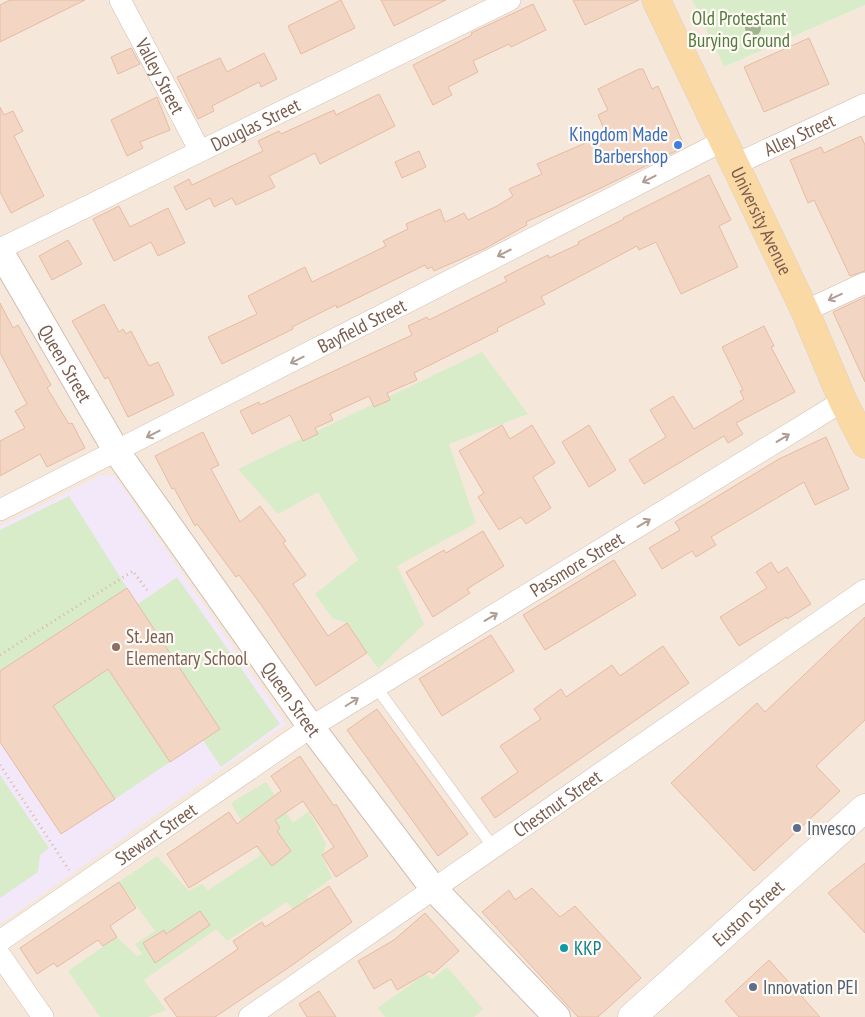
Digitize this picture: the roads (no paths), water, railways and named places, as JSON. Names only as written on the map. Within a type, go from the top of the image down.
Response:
[{"type":"main road","name":"University Avenue","points":[[656,0],[805,311],[843,401],[865,444]]},
{"type":"main road","name":"Euston Street","points":[[632,1017],[865,808]]},
{"type":"street","name":"Valley Street","points":[[120,0],[200,152]]},
{"type":"street","name":"Douglas Street","points":[[0,250],[510,0]]},
{"type":"street","name":"Alley Street","points":[[729,153],[865,104]]},
{"type":"street","name":"Bayfield Street","points":[[0,510],[729,153]]},
{"type":"street","name":"Queen Street","points":[[0,250],[117,452],[310,727],[433,888],[557,1017]]},
{"type":"street","points":[[805,311],[865,283]]},
{"type":"street","name":"Passmore Street","points":[[310,727],[843,401]]},
{"type":"street","name":"Chestnut Street","points":[[249,1017],[865,590]]},
{"type":"street","name":"Stewart Street","points":[[0,941],[310,727]]},
{"type":"street","points":[[0,955],[43,1017]]},
{"type":"lane","points":[[376,687],[493,847]]},
{"type":"place","name":"Kingdom Made Barbershop","points":[[678,145]]},
{"type":"place","name":"St. Jean Elementary School","points":[[116,647]]},
{"type":"place","name":"Invesco","points":[[797,828]]},
{"type":"place","name":"KKP","points":[[564,948]]},
{"type":"place","name":"Innovation PEI","points":[[753,987]]},
{"type":"park label","name":"Old Protestant Burying Ground","points":[[739,29]]}]
